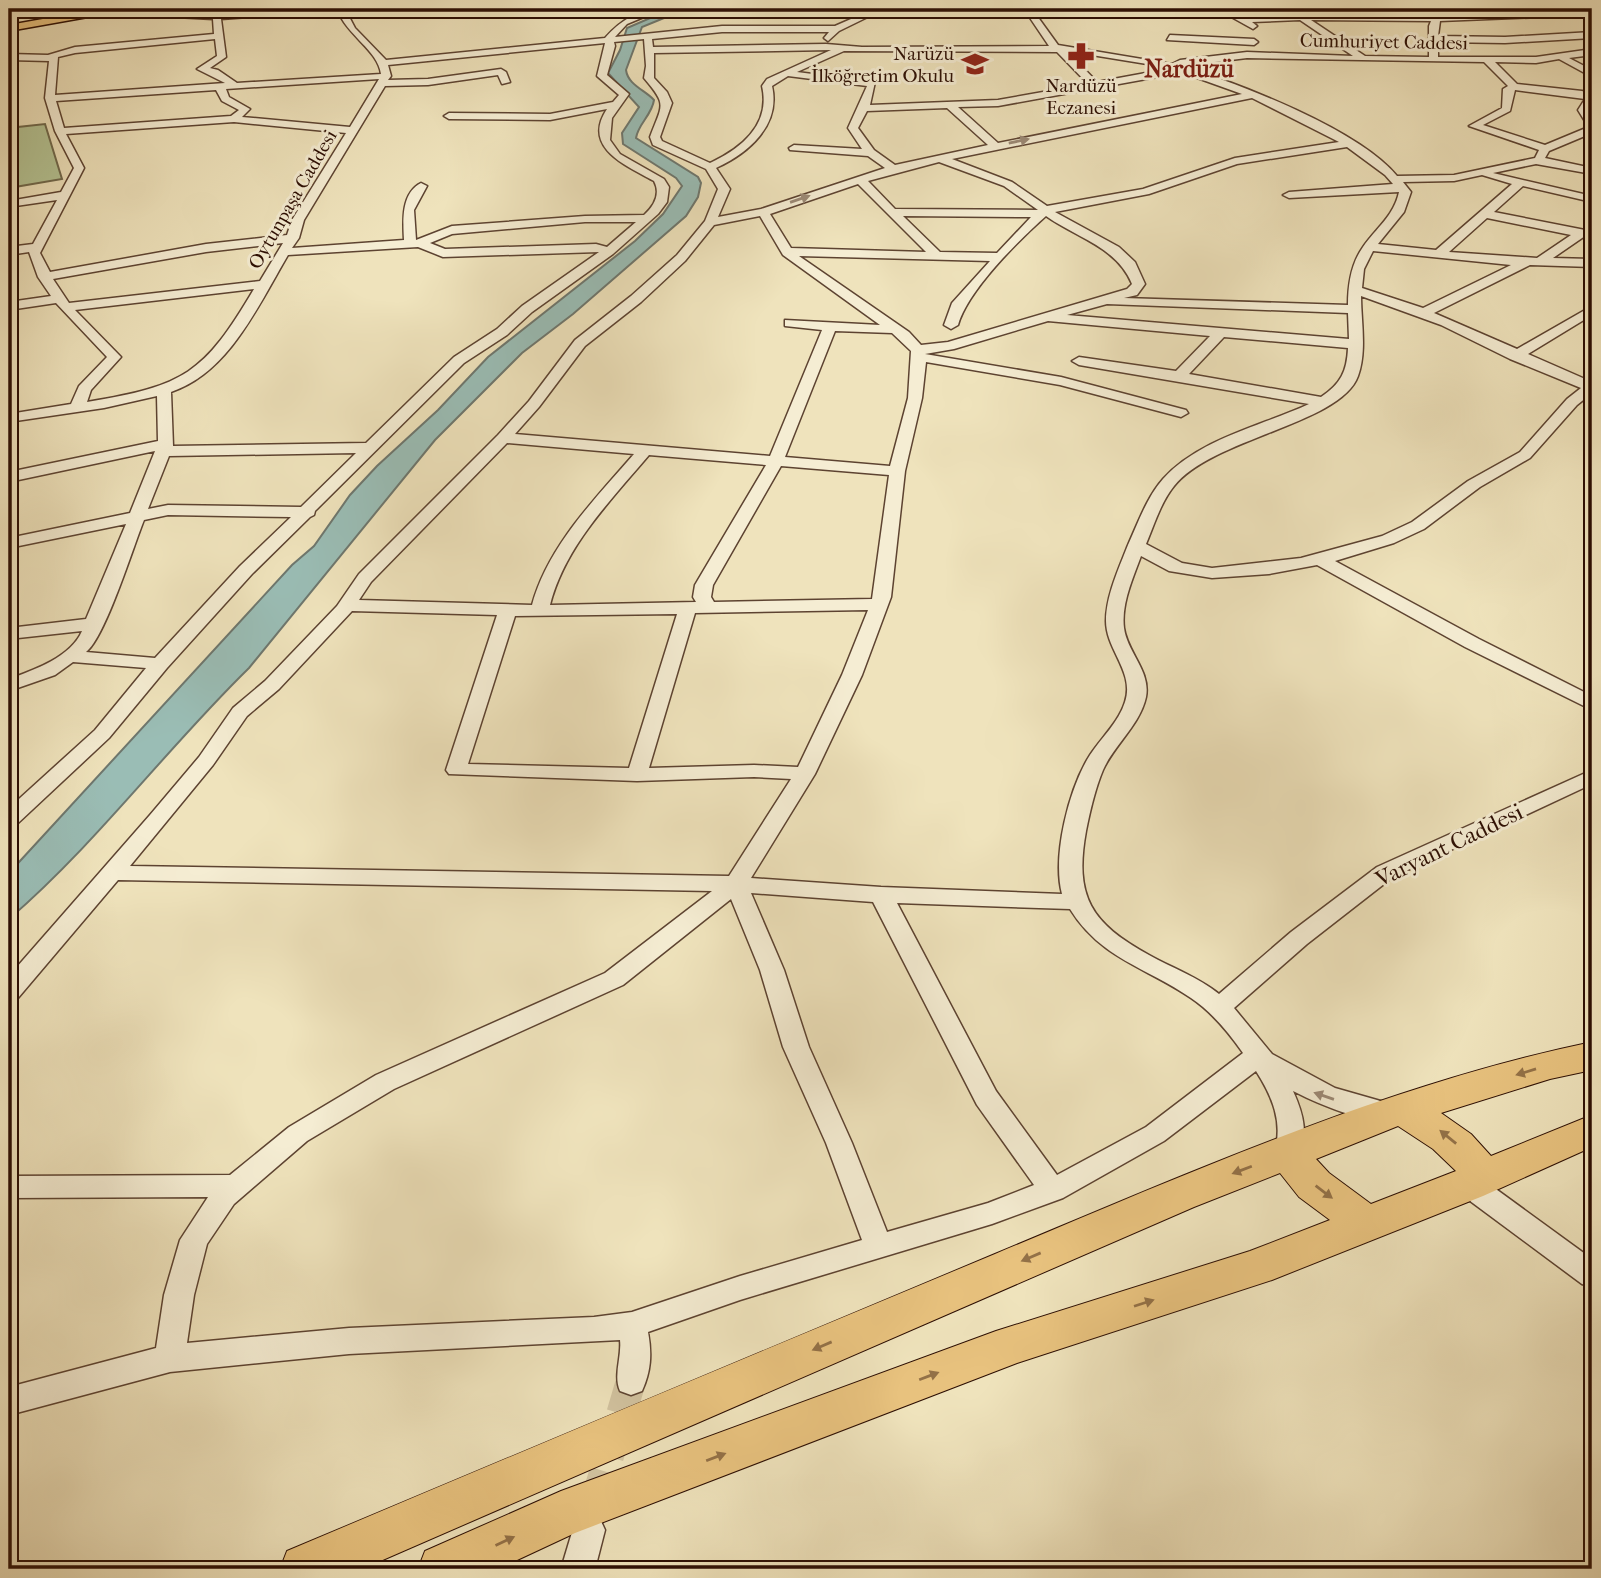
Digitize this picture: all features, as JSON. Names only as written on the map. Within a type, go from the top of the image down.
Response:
[{"type":"highway","points":[[305,1569],[1091,1232],[1287,1153],[1396,1111],[1550,1065],[1592,1056]]},
{"type":"highway","points":[[1396,1111],[1442,1132],[1466,1153],[1476,1180]]},
{"type":"highway","points":[[443,1569],[561,1515],[1012,1345],[1257,1267],[1476,1180],[1592,1130]]},
{"type":"highway","points":[[1287,1153],[1314,1185],[1366,1224]]},
{"type":"main road","points":[[9,28],[116,9]]},
{"type":"street","points":[[101,11],[217,17],[250,12],[331,9]]},
{"type":"street","points":[[341,9],[349,27],[386,68],[384,79]]},
{"type":"street","points":[[608,40],[624,22],[659,9]]},
{"type":"street","points":[[826,47],[829,35],[836,29],[880,9]]},
{"type":"street","points":[[1028,9],[1041,23],[1049,42],[1096,86]]},
{"type":"street","points":[[1221,9],[1253,27],[1255,55]]},
{"type":"street","points":[[1242,20],[1301,17],[1433,19],[1592,13]]},
{"type":"street","points":[[217,17],[222,57],[202,69],[215,72],[233,85],[220,87]]},
{"type":"street","points":[[1301,17],[1363,59]]},
{"type":"street","points":[[1433,19],[1436,21],[1433,26],[1434,60]]},
{"type":"street","points":[[648,43],[753,27],[836,29]]},
{"type":"street","points":[[1433,39],[1491,40],[1592,35]]},
{"type":"street","points":[[9,57],[52,56],[75,50],[219,36]]},
{"type":"street","points":[[1170,38],[1254,43]]},
{"type":"street","points":[[382,63],[608,40],[751,50],[826,47],[1059,49],[1177,68],[1255,94],[1381,163],[1400,183],[1405,197],[1369,247],[1358,270],[1353,309],[1354,344],[1349,380],[1345,387],[1324,402],[1212,448],[1180,471],[1167,485],[1138,546],[1120,589],[1114,622],[1136,678],[1137,696],[1100,755],[1090,777],[1070,862],[1070,881],[1076,902],[1116,946],[1195,988],[1259,1055],[1297,1084],[1317,1094],[1396,1111]]},
{"type":"street","points":[[9,819],[102,734],[160,664],[246,570],[308,512],[458,360],[502,332],[527,309],[609,251],[661,202],[663,187],[659,179],[616,156],[605,140],[608,133],[605,122],[624,94],[602,76],[611,46],[608,40]]},
{"type":"street","points":[[9,992],[166,810],[240,712],[272,685],[346,605],[381,561],[503,438],[534,404],[580,343],[636,299],[681,258],[710,222],[724,189],[710,167],[657,143],[655,137],[667,103],[664,94],[649,78],[652,58],[648,43]]},
{"type":"street","points":[[710,167],[730,160],[758,131],[771,109],[771,95],[767,86],[770,81],[843,48]]},
{"type":"street","name":"Cumhuriyet Caddesi","points":[[1177,68],[1184,62],[1255,55],[1487,60],[1562,58],[1592,52]]},
{"type":"street","points":[[52,56],[55,60],[50,98],[60,131],[79,168],[34,253],[44,276],[64,303],[114,358],[88,384],[78,406]]},
{"type":"street","points":[[1289,195],[1482,174],[1530,162],[1544,155],[1591,130],[1588,110],[1591,99],[1587,91],[1592,77],[1562,58]]},
{"type":"street","points":[[1487,60],[1514,86]]},
{"type":"street","points":[[864,108],[998,103],[1096,86],[1177,68]]},
{"type":"street","points":[[50,98],[384,79],[447,80],[500,72],[505,82]]},
{"type":"street","points":[[789,74],[872,84],[864,108],[853,128],[872,153],[894,169]]},
{"type":"street","name":"Oytunpaşa Caddesi","points":[[9,418],[164,389],[190,379],[206,364],[249,310],[293,238],[298,220],[384,79]]},
{"type":"street","points":[[1588,95],[1514,86],[1508,89],[1507,109],[1474,126],[1544,155],[1592,171]]},
{"type":"street","points":[[220,87],[225,99],[245,109],[234,119]]},
{"type":"street","points":[[710,222],[763,212],[894,169],[1255,94]]},
{"type":"street","points":[[449,116],[550,117],[618,106]]},
{"type":"street","points":[[951,106],[995,146]]},
{"type":"street","points":[[60,131],[234,119],[351,130]]},
{"type":"street","points":[[894,212],[1043,212],[1145,192],[1235,161],[1347,144]]},
{"type":"street","points":[[794,148],[872,153]]},
{"type":"street","points":[[918,354],[1132,292],[1139,284],[1131,265],[1115,250],[1043,212],[1009,184],[941,159]]},
{"type":"street","points":[[1482,174],[1592,199]]},
{"type":"street","points":[[861,181],[935,254]]},
{"type":"street","points":[[1438,255],[1520,183]]},
{"type":"street","points":[[415,244],[408,210],[421,186]]},
{"type":"street","points":[[9,204],[64,195]]},
{"type":"street","points":[[763,212],[787,252],[895,328],[918,354],[1072,384],[1181,413]]},
{"type":"street","points":[[951,325],[957,306],[997,257],[1043,212]]},
{"type":"street","points":[[1424,313],[1534,261],[1581,233],[1485,214]]},
{"type":"street","points":[[284,252],[415,244],[452,230],[585,219],[645,218]]},
{"type":"street","points":[[44,276],[206,248],[293,238]]},
{"type":"street","points":[[415,244],[443,253],[596,247],[609,251]]},
{"type":"street","points":[[9,251],[36,247]]},
{"type":"street","points":[[1369,247],[1438,255],[1592,263]]},
{"type":"street","points":[[787,252],[997,257]]},
{"type":"street","points":[[9,306],[122,299],[264,284]]},
{"type":"street","points":[[1356,290],[1398,302],[1514,356],[1592,387]]},
{"type":"street","points":[[1093,302],[1353,309]]},
{"type":"street","points":[[1514,356],[1592,310]]},
{"type":"street","points":[[1048,317],[1354,344]]},
{"type":"street","points":[[790,323],[895,328]]},
{"type":"street","points":[[637,775],[702,597],[704,585],[776,461],[831,327]]},
{"type":"street","points":[[1179,376],[1219,334]]},
{"type":"street","points":[[170,1358],[179,1296],[194,1240],[224,1196],[298,1134],[385,1082],[614,979],[736,884],[806,774],[852,675],[879,604],[897,471],[915,398],[918,354]]},
{"type":"street","points":[[1079,361],[1324,402]]},
{"type":"street","points":[[1138,546],[1168,565],[1213,573],[1236,572],[1318,558],[1377,544],[1425,522],[1476,482],[1504,469],[1526,454],[1575,397],[1592,387]]},
{"type":"street","points":[[9,685],[48,671],[86,643],[164,447],[164,389]]},
{"type":"street","points":[[503,438],[897,471]]},
{"type":"street","points":[[9,477],[164,447],[371,448]]},
{"type":"street","points":[[540,611],[546,583],[587,520],[645,450]]},
{"type":"street","points":[[9,543],[138,514],[168,510],[308,512]]},
{"type":"street","points":[[1318,558],[1472,643],[1592,704]]},
{"type":"street","points":[[346,605],[540,611],[879,604]]},
{"type":"street","points":[[508,610],[456,770],[637,775],[754,771],[806,774]]},
{"type":"street","points":[[9,633],[95,624]]},
{"type":"street","points":[[71,656],[160,664]]},
{"type":"street","name":"Varyant Caddesi","points":[[1217,1008],[1298,938],[1385,872],[1592,776]]},
{"type":"street","points":[[110,873],[736,884],[880,895],[1076,902]]},
{"type":"street","points":[[736,884],[772,970],[796,1047],[839,1143],[879,1247]]},
{"type":"street","points":[[880,895],[986,1098],[1053,1190]]},
{"type":"street","points":[[9,1401],[170,1358],[349,1341],[594,1330],[632,1325],[740,1289],[992,1213],[1053,1190],[1155,1133],[1259,1055]]},
{"type":"street","points":[[1259,1055],[1285,1101],[1292,1127],[1287,1153]]},
{"type":"street","points":[[1476,1180],[1592,1275]]},
{"type":"street","points":[[9,1187],[236,1186]]},
{"type":"street","points":[[631,1381],[637,1354],[632,1325]]},
{"type":"street","points":[[578,1569],[587,1530]]},
{"type":"green space","points":[[45,124],[62,179],[9,188],[9,128]]},
{"type":"water","points":[[671,9],[686,9],[642,27],[626,70],[633,83],[654,100],[636,138],[698,177],[701,183],[698,197],[686,216],[573,314],[522,353],[435,440],[249,668],[102,828],[9,919],[9,873],[292,565],[314,546],[350,495],[377,466],[438,410],[488,357],[635,241],[663,214],[682,186],[676,178],[623,144],[622,133],[639,107],[608,73],[620,50],[627,28]]},
{"type":"tunnel","points":[[596,1500],[631,1381]]},
{"type":"place","name":"Nardüzü Eczanesi","points":[[1081,56]]},
{"type":"place","name":"Narüzü İlköğretim Okulu","points":[[975,64]]},
{"type":"district","name":"Nardüzü","points":[[1189,69]]}]
